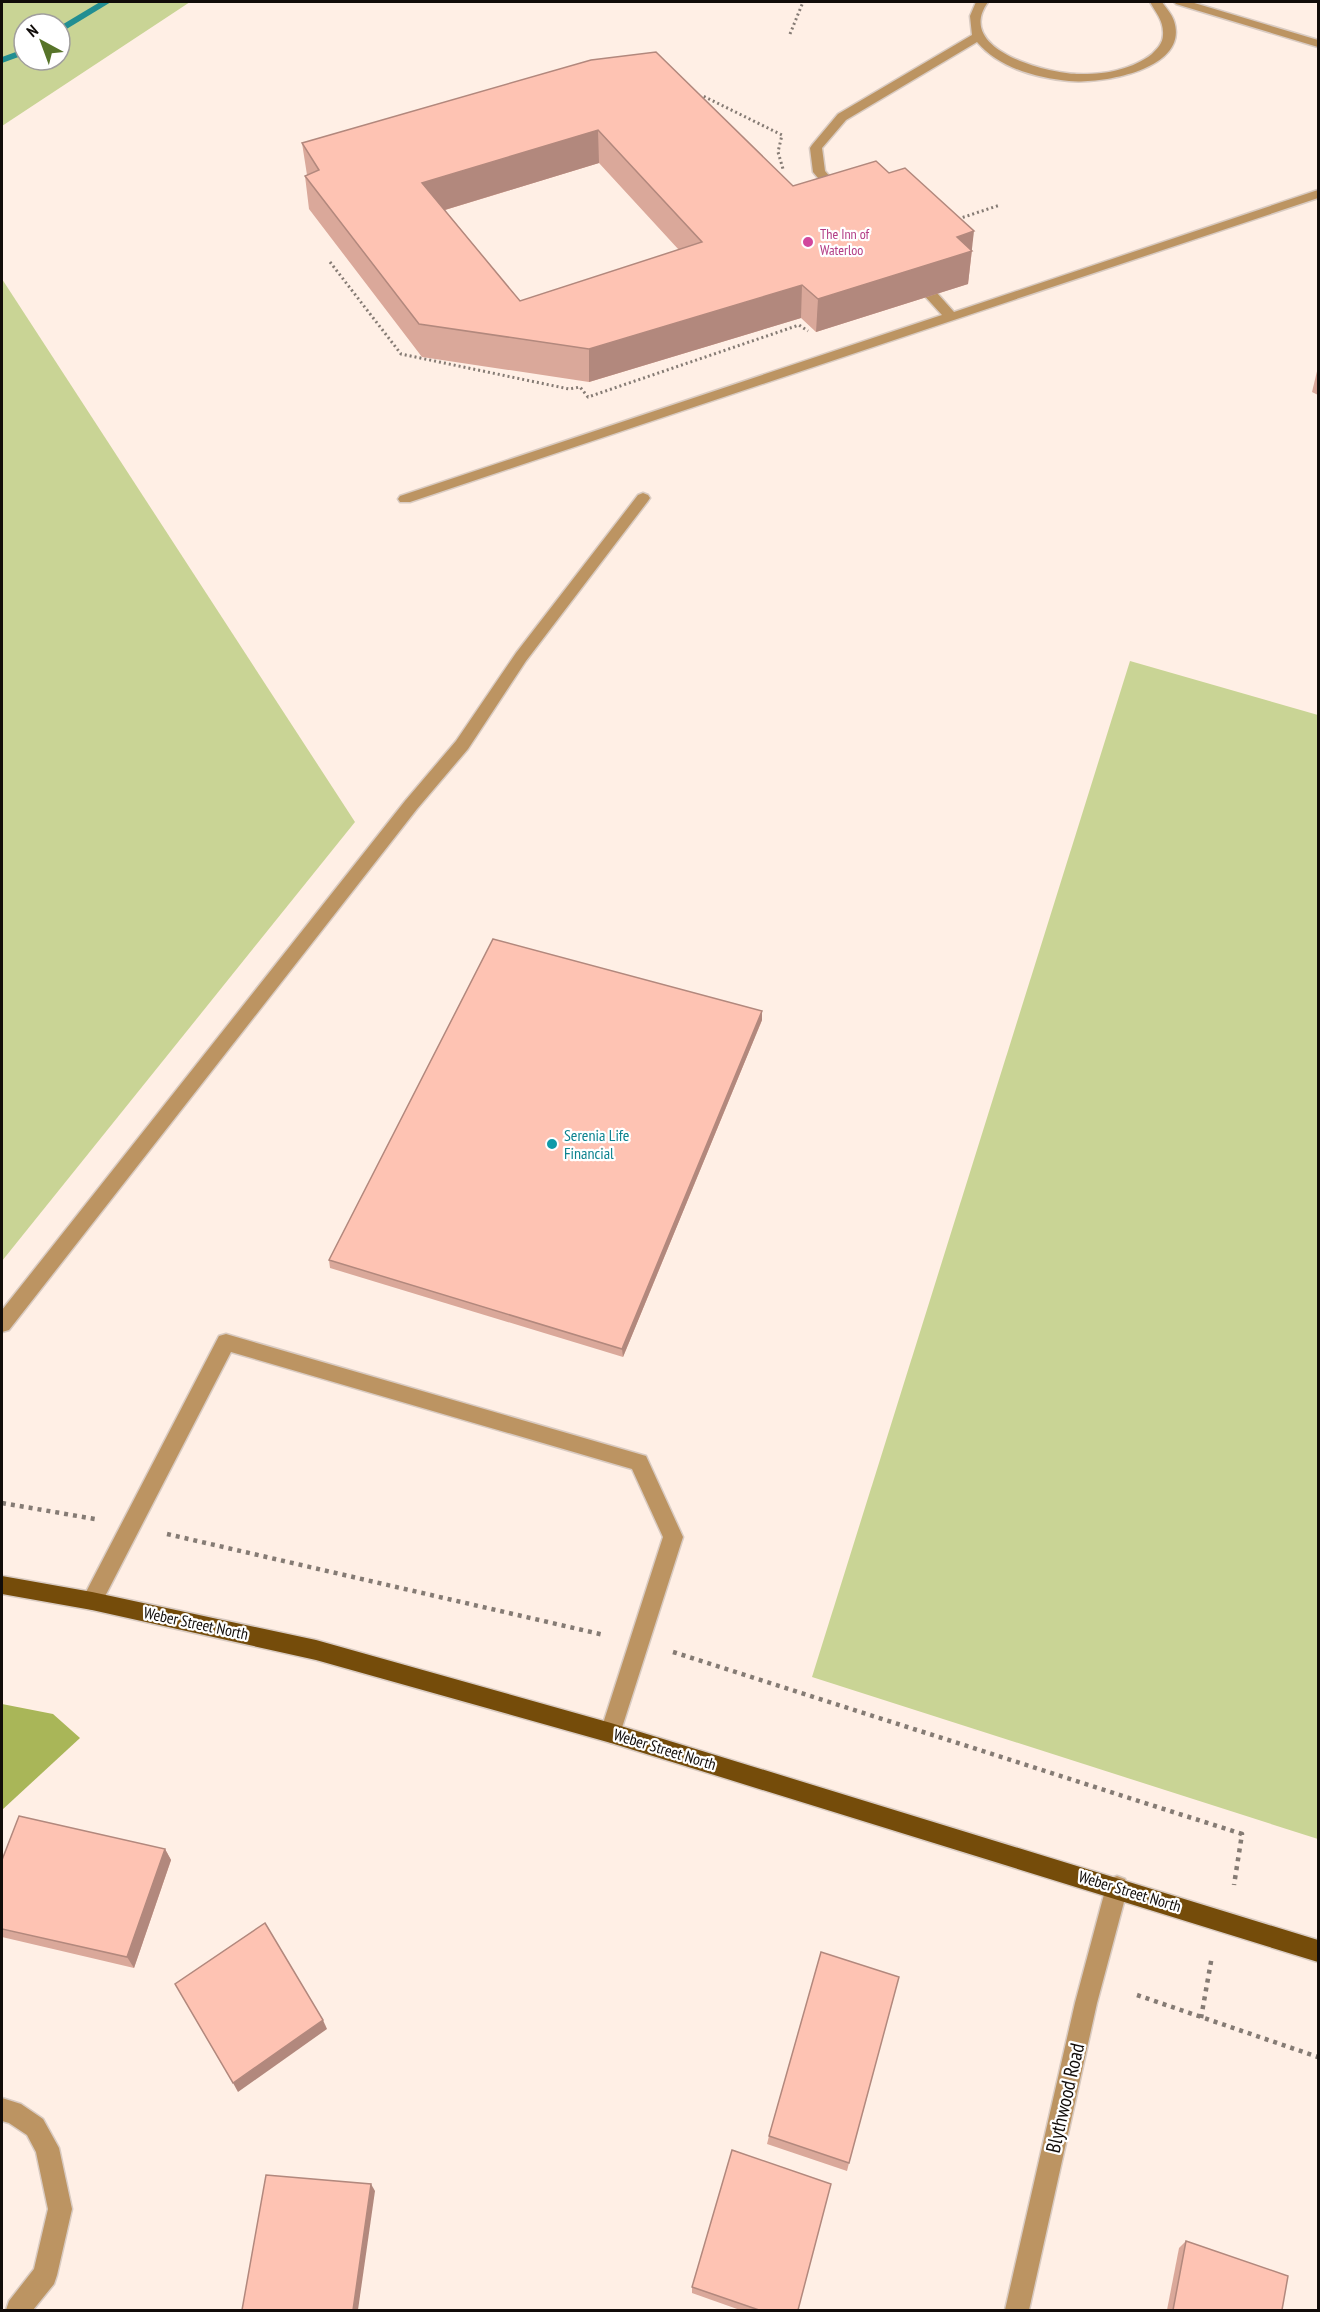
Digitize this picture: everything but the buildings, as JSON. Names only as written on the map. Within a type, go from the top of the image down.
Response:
[{"type":"main road","name":"Weber Street North","points":[[2,1585],[92,1601],[315,1650],[611,1733],[1117,1887],[1318,1951]]},
{"type":"street","points":[[982,2],[974,22],[979,36],[995,53],[1021,67],[1053,76],[1071,78],[1114,75],[1143,66],[1163,52],[1171,35],[1169,20],[1156,2]]},
{"type":"street","points":[[1180,2],[1318,44]]},
{"type":"street","points":[[848,204],[819,172],[816,148],[842,117],[979,36]]},
{"type":"street","points":[[405,499],[1318,194]]},
{"type":"street","points":[[906,268],[951,316]]},
{"type":"street","points":[[2,1324],[411,805],[462,745],[520,657],[643,498]]},
{"type":"street","points":[[92,1601],[226,1342],[639,1462],[673,1537],[611,1733]]},
{"type":"street","name":"Blythwood Road","points":[[1017,2310],[1086,2003],[1117,1887]]},
{"type":"street","points":[[2,2110],[13,2112],[34,2127],[47,2148],[60,2209],[45,2275],[18,2310]]},
{"type":"path","points":[[790,34],[803,2]]},
{"type":"path","points":[[695,99],[703,96],[782,135],[778,152],[783,168],[789,176]]},
{"type":"path","points":[[958,219],[1000,205]]},
{"type":"path","points":[[330,262],[401,354],[569,389],[580,387],[588,396],[799,325],[816,338]]},
{"type":"path","points":[[1238,1856],[1242,1834]]},
{"type":"path","points":[[1201,2018],[1213,1952]]},
{"type":"path","points":[[1137,1995],[1318,2057]]},
{"type":"green space","points":[[2,2],[190,2],[2,126]]},
{"type":"green space","points":[[2,279],[355,822],[2,1261]]},
{"type":"green space","points":[[1130,661],[1318,715],[1318,1839],[812,1677]]},
{"type":"green space","points":[[2,1704],[53,1714],[80,1738],[2,1810]]},
{"type":"waterway","points":[[72,23],[106,2]]},
{"type":"waterway","points":[[2,60],[12,56]]},
{"type":"place","name":"The Inn of Waterloo","points":[[808,242]]},
{"type":"place","name":"Serenia Life Financial","points":[[552,1144]]}]
